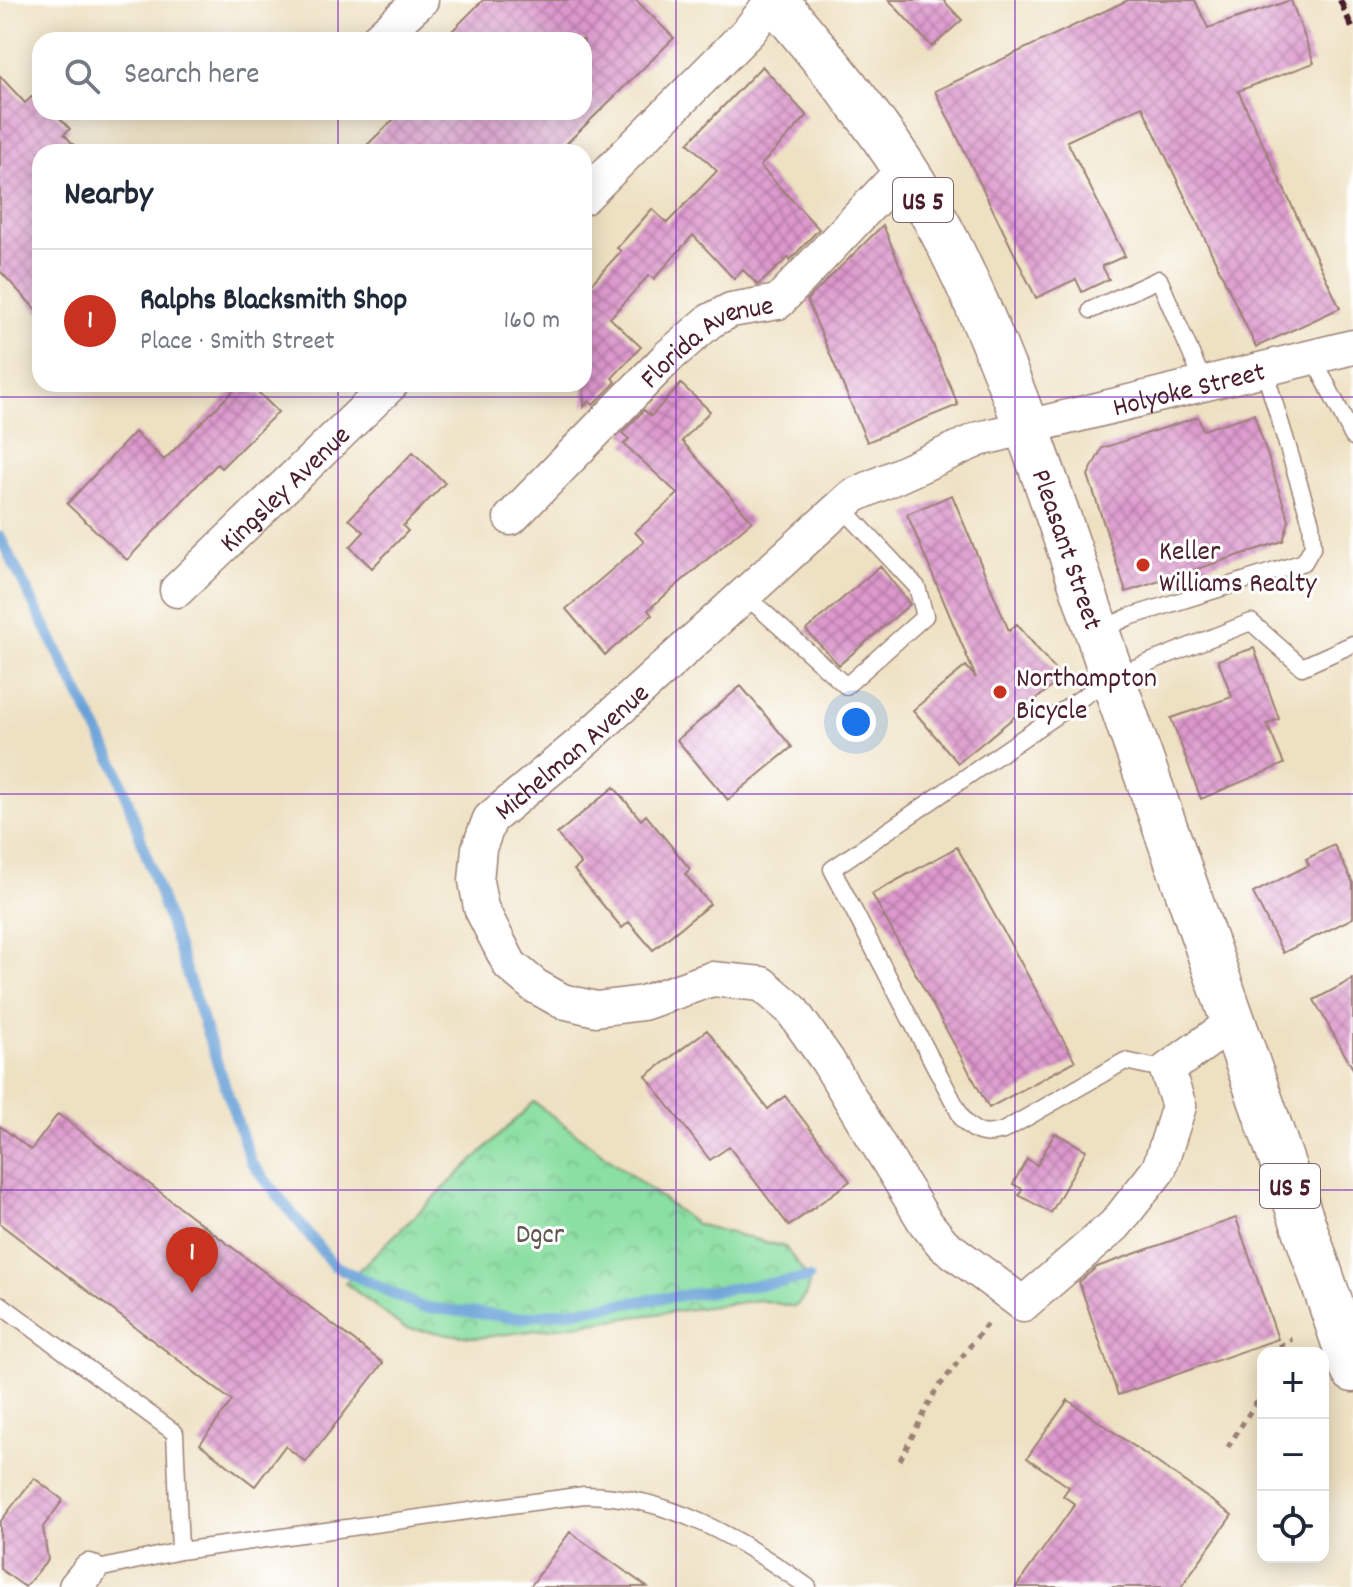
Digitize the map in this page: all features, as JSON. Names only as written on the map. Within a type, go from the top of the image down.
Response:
[{"type":"main road","name":"Pleasant Street","points":[[774,0],[850,89],[905,168],[948,244],[1024,428],[1351,1356]]},
{"type":"street","points":[[386,32],[421,0]]},
{"type":"street","points":[[592,189],[749,31],[774,0]]},
{"type":"street","name":"Florida Avenue","points":[[511,518],[669,356],[710,321],[731,310],[778,302],[905,168]]},
{"type":"street","name":"Holyoke Street","points":[[1024,428],[1353,347]]},
{"type":"street","name":"Kingsley Avenue","points":[[177,590],[383,392]]},
{"type":"street","name":"Michelman Avenue","points":[[1016,1300],[943,1244],[925,1222],[827,1060],[791,1009],[762,984],[712,979],[643,1003],[596,1009],[562,1001],[535,986],[510,965],[481,908],[476,881],[479,848],[490,819],[585,740],[853,496],[979,439],[1024,428]]},
{"type":"street","points":[[1016,1300],[1115,1225],[1159,1169],[1179,1106],[1167,1070],[1234,1022]]},
{"type":"lane","points":[[1091,310],[1159,279],[1204,384]]},
{"type":"lane","points":[[1313,357],[1353,437]]},
{"type":"lane","points":[[1096,632],[1129,617],[1304,562],[1313,546],[1311,523],[1264,369]]},
{"type":"lane","points":[[745,595],[846,686],[925,616],[924,602],[917,587],[842,507]]},
{"type":"lane","points":[[1167,1070],[1125,1061],[1003,1131],[987,1135],[975,1132],[963,1120],[832,869],[1023,735],[1112,677],[1251,622],[1302,667],[1353,644]]},
{"type":"lane","points":[[0,1304],[175,1433],[180,1551]]},
{"type":"lane","points":[[82,1579],[180,1551],[584,1495],[619,1495],[692,1515],[742,1542],[808,1587]]},
{"type":"path","points":[[900,1460],[935,1392],[1016,1300]]},
{"type":"path","points":[[1279,1347],[1292,1339]]},
{"type":"path","points":[[1228,1447],[1257,1401]]},
{"type":"green space","name":"Dgcr","points":[[534,1102],[696,1224],[785,1247],[810,1281],[805,1296],[795,1307],[759,1300],[478,1338],[404,1328],[345,1283]]},
{"type":"building","points":[[483,0],[636,0],[674,38],[592,119],[592,32],[451,32]]},
{"type":"building","points":[[889,0],[943,0],[962,20],[932,47]]},
{"type":"building","points":[[1128,0],[1195,0],[1208,28],[1291,0],[1314,63],[1238,91],[1340,308],[1256,347],[1142,106],[1067,141],[1125,256],[1102,266],[1109,279],[1082,292],[1076,279],[1036,298],[935,91]]},
{"type":"building","points":[[762,66],[807,116],[760,166],[819,229],[790,260],[789,257],[758,285],[743,270],[734,279],[693,235],[654,279],[649,275],[610,318],[641,347],[612,378],[616,382],[593,405],[589,401],[584,407],[584,392],[592,392],[592,283],[621,251],[617,248],[652,209],[667,223],[717,171],[688,143]]},
{"type":"building","points":[[0,76],[25,103],[32,97],[32,120],[62,120],[70,129],[64,134],[73,144],[32,144],[32,305],[0,271]]},
{"type":"building","points":[[393,120],[591,120],[566,144],[368,144]]},
{"type":"building","points":[[883,225],[958,405],[867,442],[807,300]]},
{"type":"building","points":[[681,384],[710,411],[682,441],[752,521],[648,610],[652,615],[605,655],[566,609],[644,542],[635,532],[678,494],[624,444],[629,439],[622,433],[644,410],[651,416]]},
{"type":"building","points":[[232,392],[258,392],[278,412],[221,468],[217,464],[127,560],[67,504],[135,432],[164,460]]},
{"type":"building","points":[[1254,414],[1289,521],[1283,541],[1126,592],[1088,475],[1102,448],[1198,417],[1203,430]]},
{"type":"building","points":[[413,452],[445,483],[403,526],[408,531],[372,568],[350,547],[364,532],[349,519]]},
{"type":"building","points":[[952,495],[1009,631],[1017,624],[1062,678],[958,763],[913,710],[966,666],[976,678],[907,514]]},
{"type":"building","points":[[880,566],[910,604],[839,665],[806,630]]},
{"type":"building","points":[[1254,648],[1279,719],[1267,724],[1284,764],[1201,799],[1171,718],[1232,697],[1218,660]]},
{"type":"building","points":[[741,686],[792,747],[728,800],[677,740]]},
{"type":"building","points":[[614,787],[641,820],[646,815],[690,869],[685,874],[710,904],[653,950],[629,922],[622,928],[574,870],[581,864],[557,834]]},
{"type":"building","points":[[1334,845],[1353,883],[1353,918],[1283,953],[1253,893],[1309,865],[1306,859]]},
{"type":"building","points":[[957,847],[1075,1061],[989,1108],[872,894]]},
{"type":"building","points":[[1353,979],[1353,1069],[1314,1000]]},
{"type":"building","points":[[707,1030],[768,1109],[785,1096],[850,1181],[789,1226],[729,1147],[710,1160],[646,1076]]},
{"type":"building","points":[[58,1114],[383,1363],[306,1462],[285,1446],[255,1486],[200,1444],[232,1401],[0,1224],[0,1126],[31,1150]]},
{"type":"building","points":[[1055,1133],[1086,1150],[1051,1213],[1019,1195],[1022,1189],[1013,1184],[1027,1159],[1037,1165]]},
{"type":"building","points":[[1236,1218],[1278,1339],[1118,1395],[1079,1282],[1097,1267]]},
{"type":"building","points":[[1068,1400],[1232,1515],[1181,1587],[1016,1587],[1075,1504],[1063,1496],[1069,1487],[1027,1458]]},
{"type":"building","points":[[34,1478],[63,1500],[43,1527],[48,1560],[25,1587],[0,1569],[0,1522]]},
{"type":"building","points":[[570,1532],[647,1587],[530,1587]]},
{"type":"waterway","points":[[0,537],[117,769],[251,1162],[333,1265],[421,1307],[519,1318],[808,1278]]},
{"type":"railway","points":[[1340,0],[1353,30]]},
{"type":"place","name":"Keller Williams Realty","points":[[1143,565]]},
{"type":"place","name":"Northampton Bicycle","points":[[1000,692]]},
{"type":"place","name":"Ralphs Blacksmith Shop","points":[[192,1293]]}]
